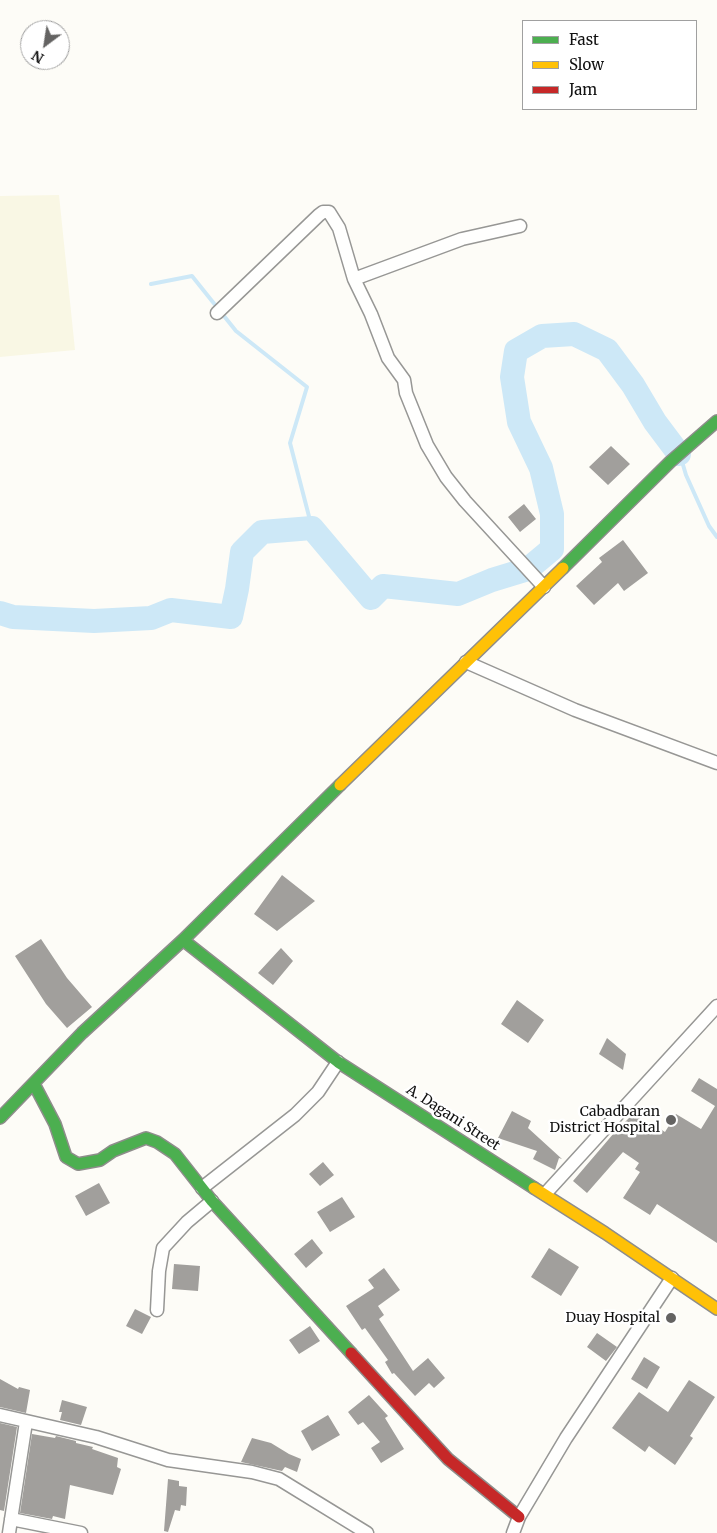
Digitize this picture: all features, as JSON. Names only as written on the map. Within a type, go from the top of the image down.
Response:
[{"type":"street","points":[[222,308],[323,212],[327,211],[332,215],[339,228],[354,279],[371,314],[388,358],[404,380],[406,393],[427,445],[446,477],[465,501],[541,584]]},
{"type":"street","points":[[354,279],[462,239],[520,226]]},
{"type":"street","points":[[0,1118],[82,1033],[183,940],[466,662],[541,584],[670,462],[717,421]]},
{"type":"street","points":[[466,662],[575,710],[717,763]]},
{"type":"street","name":"A. Dagani Street","points":[[183,940],[338,1062],[545,1194],[717,1309]]},
{"type":"street","points":[[545,1194],[717,1006]]},
{"type":"street","points":[[202,1188],[295,1115],[318,1092],[338,1062]]},
{"type":"street","points":[[34,1084],[55,1124],[66,1157],[78,1164],[100,1160],[113,1151],[146,1138],[157,1142],[175,1154],[212,1201],[448,1459],[519,1517]]},
{"type":"street","points":[[157,1310],[159,1272],[163,1248],[212,1201]]},
{"type":"street","points":[[514,1533],[519,1517],[566,1438],[672,1278]]},
{"type":"street","points":[[0,1415],[96,1437],[168,1460],[252,1472],[279,1479],[367,1533]]},
{"type":"street","points":[[9,1533],[26,1422]]},
{"type":"street","points":[[11,1519],[81,1533]]},
{"type":"shaded area","points":[[59,195],[75,350],[0,357],[0,196]]},
{"type":"building","points":[[611,446],[630,464],[608,485],[589,467]]},
{"type":"building","points":[[524,504],[536,519],[520,532],[508,517]]},
{"type":"building","points":[[623,540],[648,573],[624,591],[618,583],[594,605],[576,586],[602,562],[599,558]]},
{"type":"building","points":[[282,875],[315,901],[277,931],[254,914]]},
{"type":"building","points":[[41,939],[67,978],[92,1007],[67,1028],[46,1004],[15,956]]},
{"type":"building","points":[[281,948],[293,961],[273,985],[258,973]]},
{"type":"building","points":[[517,1000],[544,1020],[528,1043],[501,1024]]},
{"type":"building","points":[[607,1038],[626,1054],[623,1070],[599,1054]]},
{"type":"building","points":[[699,1078],[717,1089],[717,1243],[657,1204],[650,1215],[623,1198],[640,1172],[635,1169],[639,1163],[623,1152],[587,1193],[573,1181],[614,1133],[634,1113],[654,1132],[657,1127],[665,1132],[676,1114],[701,1129],[715,1106],[691,1091]]},
{"type":"building","points":[[512,1111],[531,1121],[528,1128],[562,1159],[559,1158],[555,1170],[533,1159],[537,1151],[498,1138]]},
{"type":"building","points":[[323,1162],[334,1175],[320,1186],[309,1174]]},
{"type":"building","points":[[99,1183],[110,1203],[86,1216],[75,1196]]},
{"type":"building","points":[[342,1197],[355,1217],[330,1232],[317,1212]]},
{"type":"building","points":[[312,1239],[323,1253],[306,1268],[294,1254]]},
{"type":"building","points":[[549,1248],[579,1267],[561,1296],[531,1277]]},
{"type":"building","points":[[174,1264],[200,1266],[198,1291],[172,1289]]},
{"type":"building","points":[[384,1268],[400,1290],[378,1306],[384,1315],[379,1319],[413,1371],[428,1358],[445,1378],[434,1388],[429,1383],[415,1396],[394,1373],[392,1374],[385,1362],[388,1360],[365,1328],[362,1330],[346,1306],[374,1288],[368,1280]]},
{"type":"building","points":[[135,1309],[151,1317],[142,1334],[126,1326]]},
{"type":"building","points":[[310,1326],[320,1341],[299,1354],[289,1340]]},
{"type":"building","points":[[597,1333],[617,1347],[606,1361],[587,1347]]},
{"type":"building","points":[[644,1357],[660,1367],[647,1389],[631,1379]]},
{"type":"building","points":[[0,1379],[18,1389],[19,1387],[30,1390],[26,1413],[0,1407]]},
{"type":"building","points":[[689,1380],[715,1397],[690,1436],[693,1438],[675,1465],[649,1446],[645,1452],[612,1428],[639,1392],[668,1412]]},
{"type":"building","points":[[369,1395],[388,1416],[385,1418],[404,1449],[381,1463],[371,1448],[380,1442],[363,1422],[358,1425],[348,1412]]},
{"type":"building","points":[[62,1400],[87,1407],[81,1425],[60,1420],[62,1412],[59,1412]]},
{"type":"building","points":[[328,1415],[340,1435],[312,1451],[301,1431]]},
{"type":"building","points":[[0,1423],[17,1427],[4,1511],[0,1510]]},
{"type":"building","points":[[32,1434],[55,1438],[56,1436],[76,1441],[76,1443],[93,1447],[92,1449],[118,1458],[117,1467],[121,1469],[113,1495],[70,1485],[65,1519],[53,1516],[52,1519],[20,1513]]},
{"type":"building","points":[[252,1438],[271,1443],[301,1459],[297,1472],[285,1467],[282,1471],[241,1462]]},
{"type":"building","points":[[168,1479],[179,1481],[179,1486],[187,1487],[186,1506],[181,1505],[180,1511],[175,1510],[168,1532],[164,1531]]},
{"type":"waterway","points":[[151,284],[192,276],[236,331],[307,387],[290,443],[312,528]]},
{"type":"waterway","points":[[0,613],[13,617],[94,621],[151,618],[171,610],[231,617],[242,552],[262,532],[312,528],[371,598],[383,586],[458,594],[492,580],[528,569],[552,549],[552,514],[541,468],[519,422],[512,377],[516,351],[542,336],[574,334],[607,350],[633,385],[655,422],[679,454]]},
{"type":"waterway","points":[[681,458],[686,475],[709,526],[717,537]]},
{"type":"traffic: fast","points":[[563,568],[670,462],[717,421]]},
{"type":"traffic: fast","points":[[0,1118],[82,1033],[183,940],[340,785]]},
{"type":"traffic: fast","points":[[183,940],[338,1062],[534,1188]]},
{"type":"traffic: fast","points":[[34,1084],[55,1124],[66,1157],[78,1164],[100,1160],[113,1151],[146,1138],[157,1142],[175,1154],[212,1201],[351,1353]]},
{"type":"traffic: slow","points":[[340,785],[563,568]]},
{"type":"traffic: slow","points":[[534,1188],[605,1233],[717,1309]]},
{"type":"traffic: jam","points":[[351,1353],[448,1459],[519,1517]]},
{"type":"place","name":"Cabadbaran District Hospital","points":[[671,1120]]},
{"type":"place","name":"Duay Hospital","points":[[671,1318]]}]
